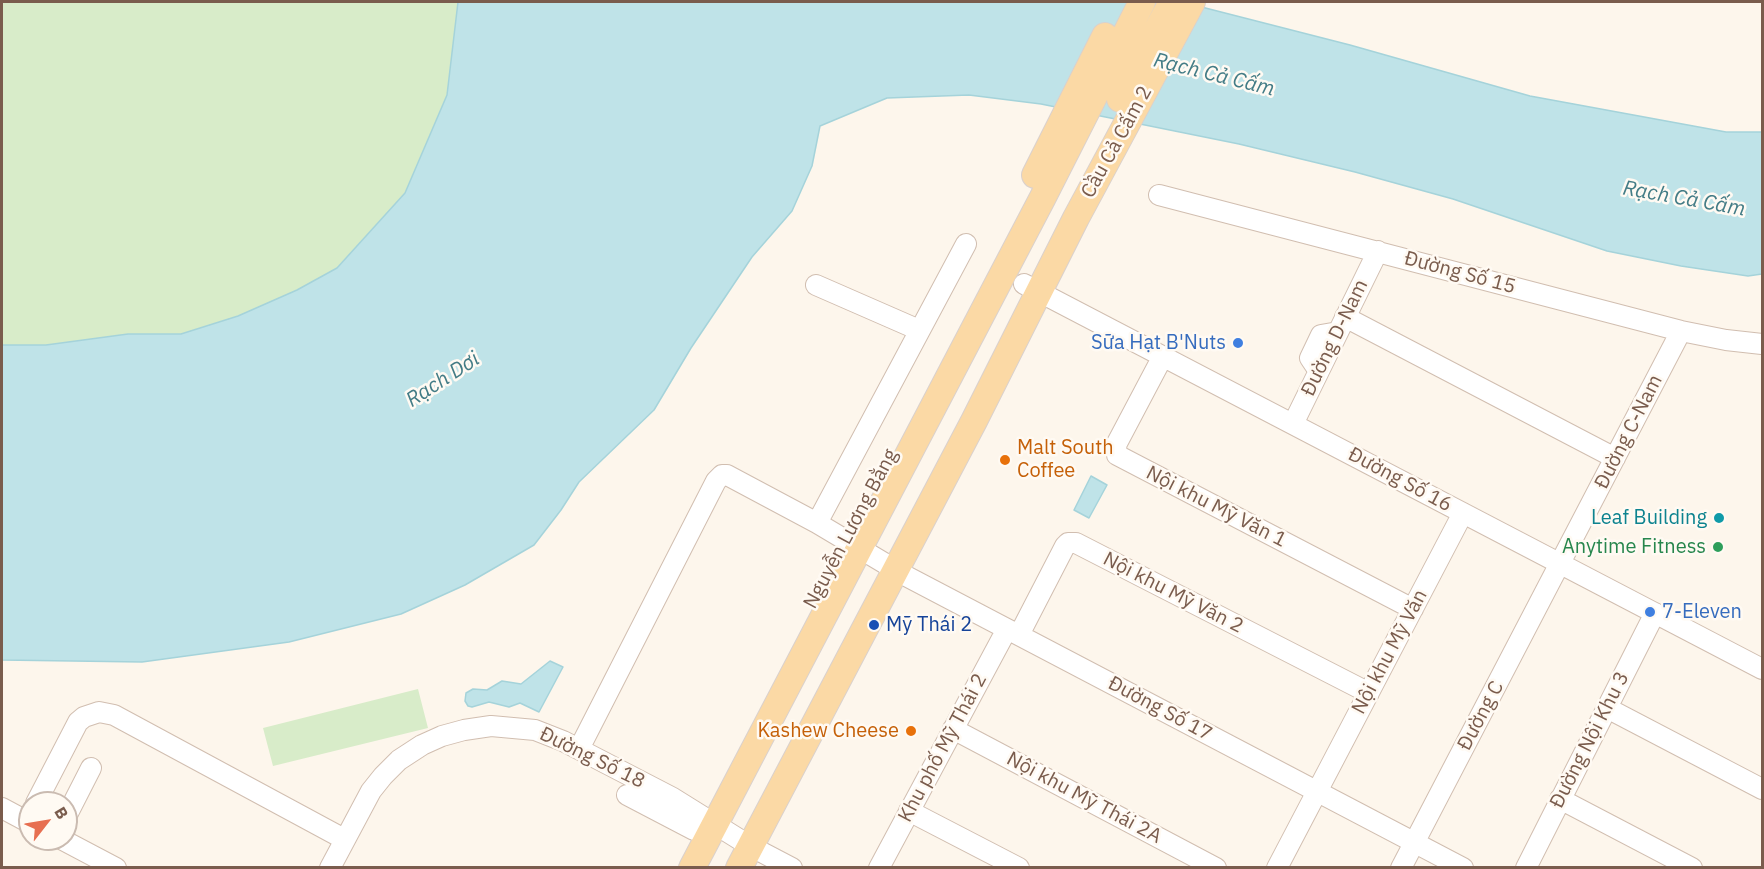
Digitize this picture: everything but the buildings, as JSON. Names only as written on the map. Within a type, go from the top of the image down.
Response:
[{"type":"main road","points":[[721,867],[742,850],[888,566],[960,414],[1031,288],[1052,204],[1062,118],[1123,2]]},
{"type":"main road","name":"Cầu Cả Cấm 2","points":[[1052,204],[1142,2]]},
{"type":"main road","name":"Cầu Cả Cấm 2","points":[[1052,204],[1172,2]]},
{"type":"main road","name":"Cầu Cả Cấm 2","points":[[1052,204],[1192,2]]},
{"type":"main road","name":"Nguyễn Lương Bằng","points":[[674,867],[703,823],[852,543],[1052,204]]},
{"type":"main road","name":"Nguyễn Lương Bằng","points":[[692,867],[703,823]]},
{"type":"street","name":"Đường Số 15","points":[[1159,195],[1681,332],[1762,344]]},
{"type":"street","points":[[817,523],[966,244]]},
{"type":"street","name":"Đường D-Nam","points":[[1293,424],[1378,251]]},
{"type":"street","points":[[816,285],[919,330]]},
{"type":"street","name":"Đường Số 16","points":[[1031,288],[1762,669]]},
{"type":"street","points":[[1342,325],[1615,458]]},
{"type":"street","name":"Đường C-Nam","points":[[1561,564],[1681,332]]},
{"type":"street","name":"Nội khu Mỹ Văn 1","points":[[1163,356],[1116,445],[1117,455],[1413,609]]},
{"type":"street","name":"Đường Số 17","points":[[579,749],[719,477],[724,475],[730,476],[817,523],[888,566],[1462,867]]},
{"type":"street","name":"Nội khu Mỹ Văn","points":[[1317,791],[1463,513]]},
{"type":"street","name":"Nội khu Mỹ Văn 2","points":[[1013,632],[1065,546],[1068,543],[1076,543],[1369,693]]},
{"type":"street","name":"Đường C","points":[[1401,867],[1561,564]]},
{"type":"street","name":"Đường Nội Khu 3","points":[[1526,867],[1655,613]]},
{"type":"street","name":"Khu phố Mỹ Thái 2","points":[[879,867],[953,729],[1013,632]]},
{"type":"street","points":[[1607,708],[1762,789]]},
{"type":"street","points":[[42,791],[78,722],[84,717],[99,712],[114,715],[344,839]]},
{"type":"street","name":"Đường Số 18","points":[[330,867],[366,800],[382,776],[410,752],[442,736],[477,728],[520,727],[550,735],[673,798],[703,823],[742,850],[792,867]]},
{"type":"street","name":"Nội khu Mỹ Thái 2A","points":[[953,729],[1216,867]]},
{"type":"street","points":[[78,793],[91,768]]},
{"type":"street","points":[[1277,867],[1317,791]]},
{"type":"street","points":[[627,795],[703,823]]},
{"type":"street","points":[[1560,799],[1692,867]]},
{"type":"street","points":[[2,808],[18,815]]},
{"type":"street","points":[[909,811],[1019,867]]},
{"type":"street","points":[[78,848],[116,867]]},
{"type":"green space","points":[[2,2],[458,2],[447,95],[405,193],[337,268],[297,290],[238,316],[181,334],[128,334],[46,345],[2,345]]},
{"type":"green space","points":[[418,689],[428,728],[273,766],[263,728]]},
{"type":"water","points":[[458,2],[1182,2],[1350,45],[1530,96],[1726,132],[1762,132],[1762,274],[1748,276],[1681,266],[1607,251],[1453,199],[1355,172],[1239,144],[1041,104],[969,95],[887,98],[820,126],[812,166],[792,211],[752,257],[691,348],[654,410],[579,482],[534,545],[465,585],[401,614],[289,642],[142,662],[2,660],[2,345],[46,345],[128,334],[181,334],[238,316],[297,290],[337,268],[405,193],[447,95]]},
{"type":"water","points":[[1091,476],[1107,485],[1089,518],[1074,510]]},
{"type":"water","points":[[550,661],[563,667],[539,712],[520,703],[509,707],[489,702],[472,707],[468,706],[465,701],[466,693],[473,689],[487,690],[502,681],[521,684]]},
{"type":"place","name":"Sữa Hạt B'Nuts","points":[[1238,343]]},
{"type":"place","name":"Malt South Coffee","points":[[1005,460]]},
{"type":"place","name":"Leaf Building","points":[[1719,518]]},
{"type":"place","name":"Anytime Fitness","points":[[1718,547]]},
{"type":"place","name":"7-Eleven","points":[[1650,612]]},
{"type":"place","name":"Mỹ Thái 2","points":[[874,625]]},
{"type":"place","name":"Kashew Cheese","points":[[911,731]]},
{"type":"water label","name":"Rạch Cả Cấm","points":[[1214,75]]},
{"type":"water label","name":"Rạch Cả Cấm","points":[[1684,199]]},
{"type":"water label","name":"Rạch Dơi","points":[[443,380]]}]
